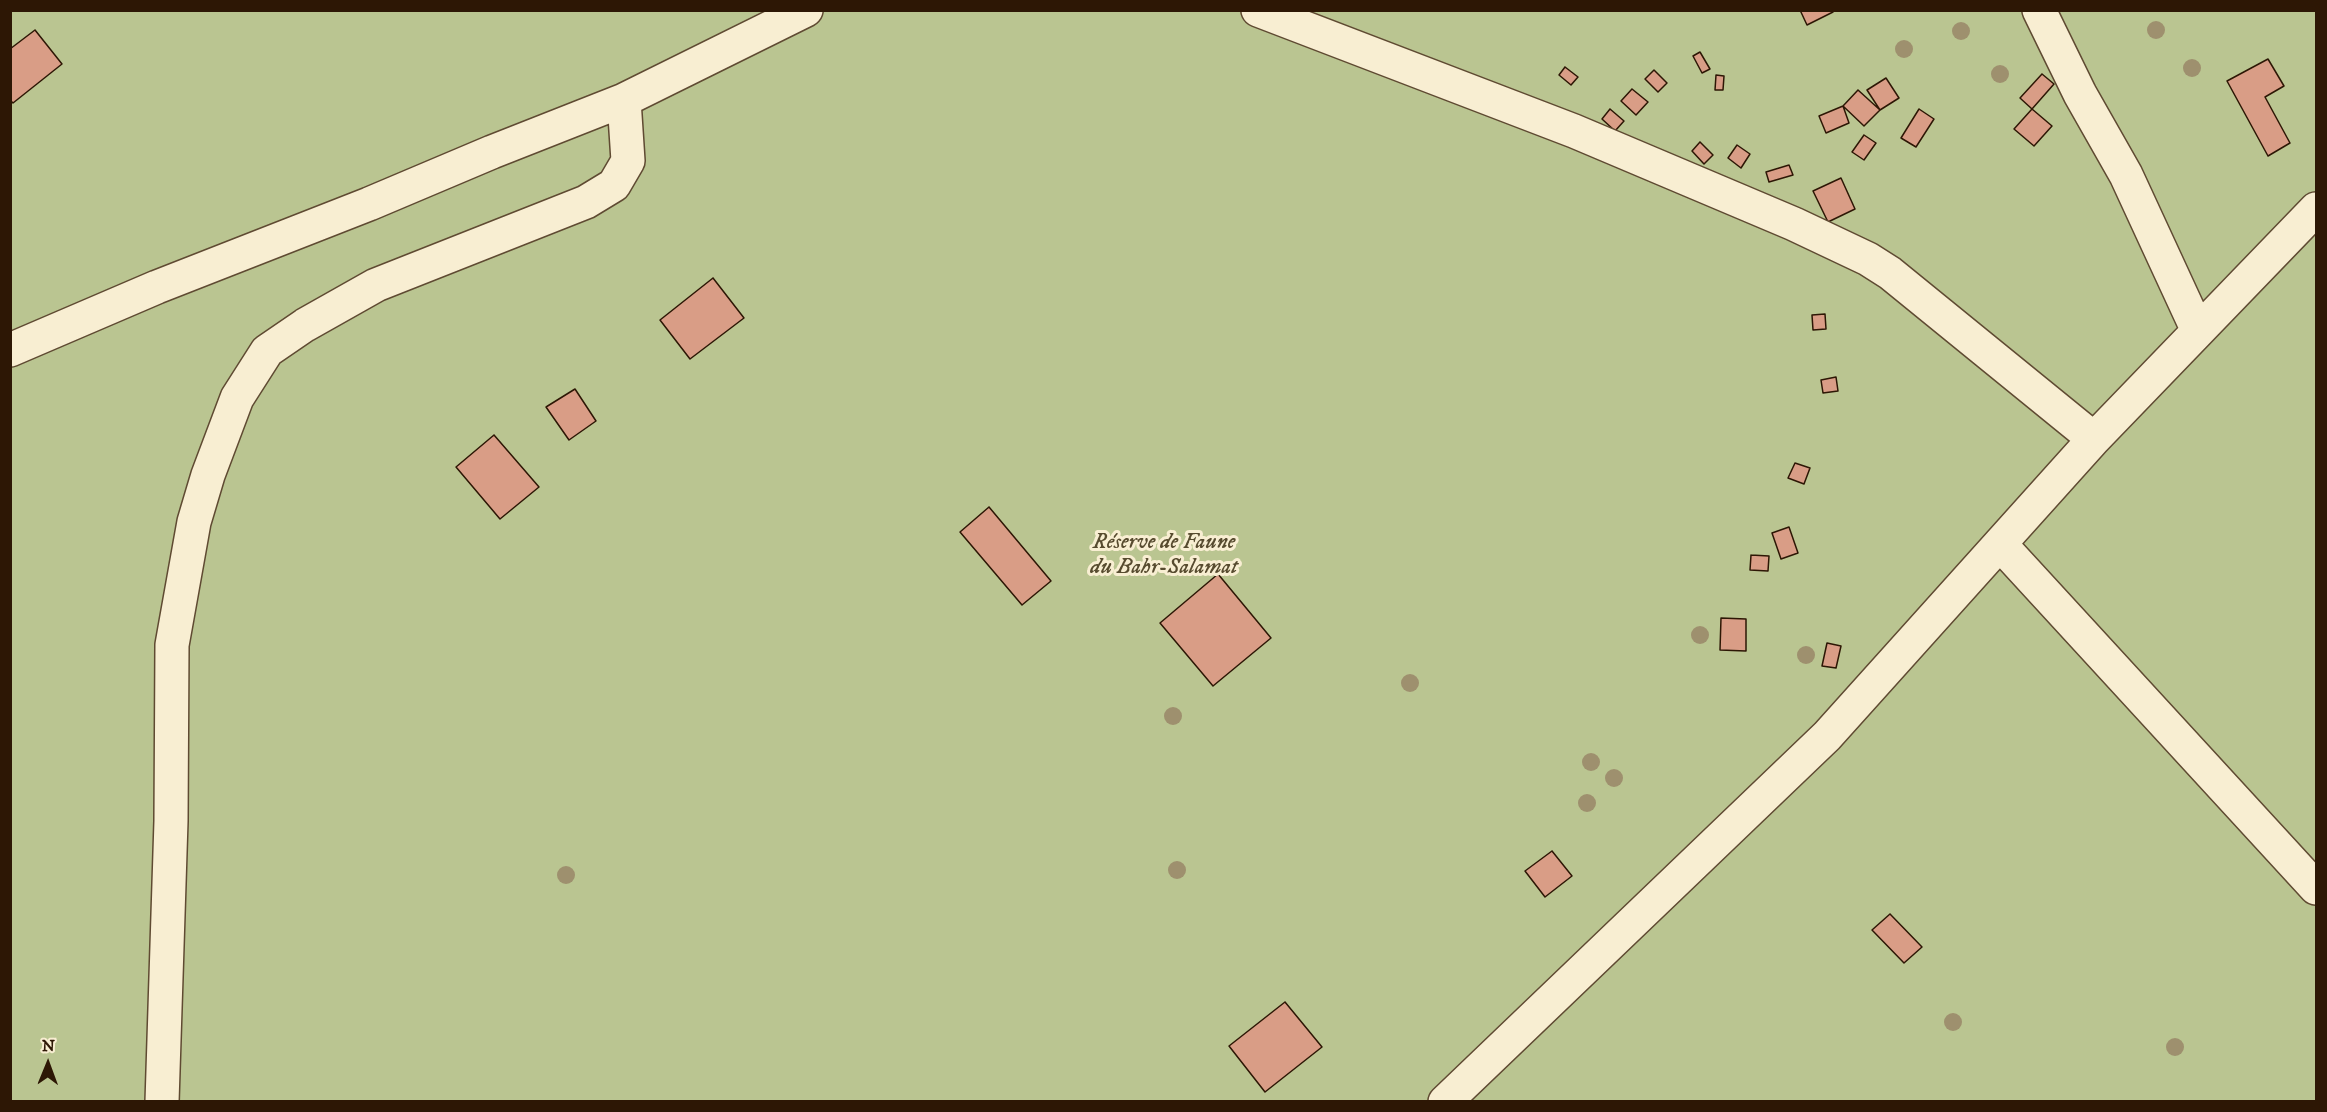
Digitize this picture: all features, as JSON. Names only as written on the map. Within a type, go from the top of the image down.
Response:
[{"type":"street","points":[[10,350],[157,287],[624,100],[806,10]]},
{"type":"street","points":[[1258,10],[1574,131],[1794,224],[1868,259],[1890,273],[2094,440]]},
{"type":"street","points":[[2039,10],[2080,94],[2126,175],[2198,331]]},
{"type":"street","points":[[162,1101],[171,821],[172,645],[194,522],[208,476],[237,398],[267,351],[305,325],[376,285],[586,202],[614,184],[628,161],[624,100]]},
{"type":"street","points":[[1445,1101],[1827,736],[2094,440],[2316,209]]},
{"type":"street","points":[[2000,544],[2316,888]]},
{"type":"green space","name":"Réserve de Faune du Bahr-Salamat","points":[[11,11],[2316,11],[2316,1101],[11,1101]]},
{"type":"building","points":[[1800,10],[1832,10],[1833,12],[1807,25]]},
{"type":"building","points":[[35,30],[62,64],[13,103],[10,100],[10,49]]},
{"type":"building","points":[[1700,52],[1710,69],[1702,73],[1693,56]]},
{"type":"building","points":[[2268,59],[2284,86],[2265,97],[2290,143],[2268,156],[2227,81]]},
{"type":"building","points":[[1565,67],[1578,77],[1571,85],[1559,75]]},
{"type":"building","points":[[1654,70],[1667,83],[1658,92],[1645,79]]},
{"type":"building","points":[[2042,74],[2054,84],[2032,109],[2020,98]]},
{"type":"building","points":[[1716,75],[1724,76],[1723,90],[1715,90]]},
{"type":"building","points":[[1886,78],[1899,98],[1880,110],[1867,90]]},
{"type":"building","points":[[1632,89],[1648,102],[1636,115],[1621,101]]},
{"type":"building","points":[[1858,90],[1880,110],[1864,126],[1843,106]]},
{"type":"building","points":[[1843,106],[1849,123],[1826,133],[1819,116]]},
{"type":"building","points":[[1610,109],[1624,121],[1615,131],[1602,119]]},
{"type":"building","points":[[1919,109],[1934,119],[1916,147],[1901,138]]},
{"type":"building","points":[[2032,109],[2052,126],[2034,146],[2014,129]]},
{"type":"building","points":[[1864,135],[1876,143],[1864,160],[1852,152]]},
{"type":"building","points":[[1700,142],[1713,155],[1704,164],[1692,151]]},
{"type":"building","points":[[1737,145],[1750,154],[1741,168],[1728,158]]},
{"type":"building","points":[[1789,165],[1793,175],[1769,182],[1766,172]]},
{"type":"building","points":[[1841,178],[1855,209],[1828,222],[1813,191]]},
{"type":"building","points":[[713,278],[744,318],[690,359],[660,320]]},
{"type":"building","points":[[1825,314],[1826,329],[1813,330],[1812,315]]},
{"type":"building","points":[[1836,377],[1838,391],[1823,393],[1821,380]]},
{"type":"building","points":[[575,389],[596,421],[569,440],[546,407]]},
{"type":"building","points":[[494,435],[539,487],[500,519],[456,467]]},
{"type":"building","points":[[1795,463],[1810,468],[1804,484],[1788,478]]},
{"type":"building","points":[[989,507],[1051,581],[1022,605],[960,532]]},
{"type":"building","points":[[1789,527],[1798,553],[1781,559],[1772,533]]},
{"type":"building","points":[[1751,555],[1769,556],[1768,571],[1750,570]]},
{"type":"building","points":[[1218,574],[1271,638],[1213,686],[1160,623]]},
{"type":"building","points":[[1721,618],[1746,619],[1746,651],[1720,650]]},
{"type":"building","points":[[1827,643],[1841,646],[1836,668],[1822,666]]},
{"type":"building","points":[[1552,851],[1572,876],[1545,897],[1525,871]]},
{"type":"building","points":[[1890,914],[1922,947],[1904,963],[1872,930]]},
{"type":"building","points":[[1285,1002],[1322,1047],[1265,1092],[1229,1046]]}]
